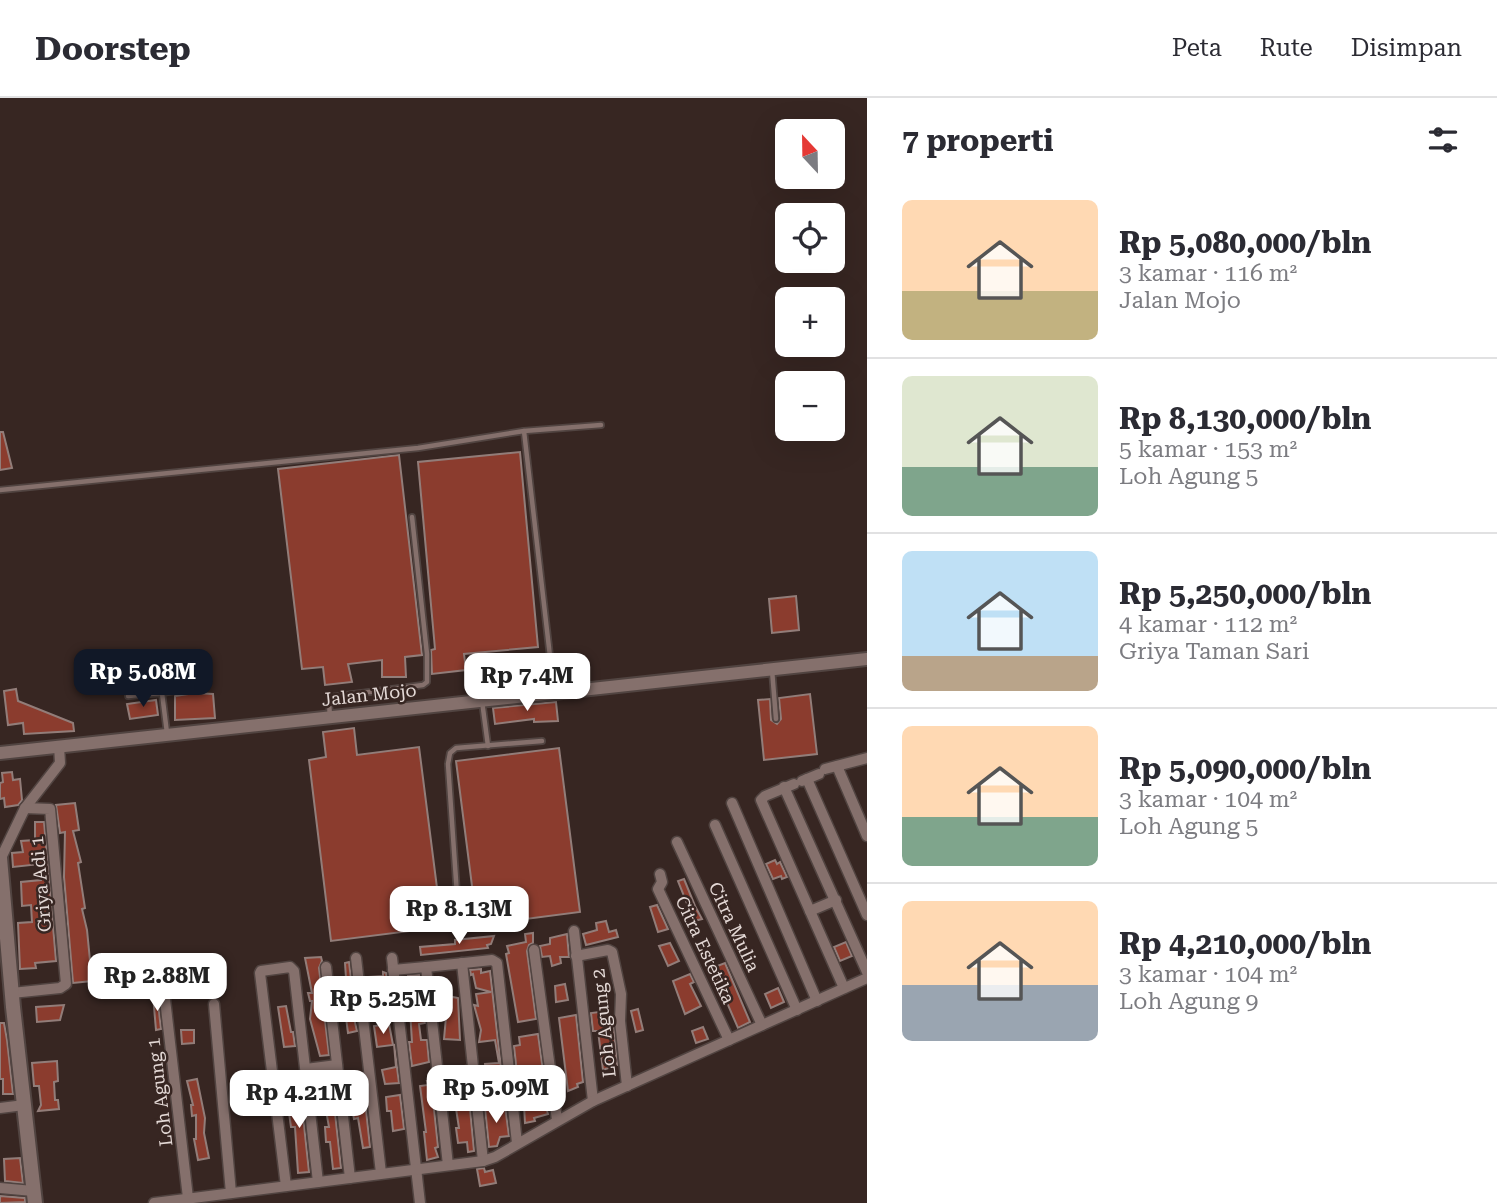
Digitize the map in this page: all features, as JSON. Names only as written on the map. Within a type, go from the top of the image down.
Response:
[{"type":"main road","points":[[0,859],[9,1003],[34,1197]]},
{"type":"street","name":"Jalan Mojo","points":[[0,752],[60,751],[167,734],[867,659]]},
{"type":"street","points":[[25,808],[60,763],[60,751]]},
{"type":"street","points":[[844,988],[761,800],[836,766],[867,758]]},
{"type":"street","points":[[836,766],[866,831]]},
{"type":"street","points":[[796,783],[836,900],[867,972]]},
{"type":"street","points":[[796,783],[867,915]]},
{"type":"street","points":[[732,803],[817,1001]]},
{"type":"street","name":"Griya Adi 1","points":[[0,859],[25,808],[50,809],[66,984],[9,1003]]},
{"type":"street","points":[[715,825],[797,1010]]},
{"type":"street","name":"Citra Mulia","points":[[677,842],[762,1025]]},
{"type":"street","name":"Citra Estetika","points":[[660,874],[662,882],[658,889],[729,1040]]},
{"type":"street","points":[[810,911],[836,900]]},
{"type":"street","name":"Loh Agung 2","points":[[574,931],[593,1101]]},
{"type":"street","points":[[534,950],[557,1120]]},
{"type":"street","name":"Loh Agung 2","points":[[576,956],[608,950],[613,956],[621,994],[620,1021],[627,1086]]},
{"type":"street","points":[[356,958],[381,1173]]},
{"type":"street","points":[[392,958],[414,1169],[420,1203]]},
{"type":"street","points":[[393,970],[462,962],[492,960],[497,963],[517,1143]]},
{"type":"street","points":[[462,962],[483,1161]]},
{"type":"street","points":[[286,1186],[260,973],[290,967],[293,968],[318,1182]]},
{"type":"street","points":[[326,967],[350,1178]]},
{"type":"street","points":[[426,967],[448,1165]]},
{"type":"street","points":[[154,1203],[188,1198],[216,1199],[231,1193],[483,1161],[495,1157],[593,1101],[867,978]]},
{"type":"street","name":"Loh Agung 1","points":[[163,982],[188,1198]]},
{"type":"street","points":[[214,1004],[231,1193]]},
{"type":"street","points":[[306,1069],[337,1065]]},
{"type":"street","points":[[0,1108],[24,1105]]},
{"type":"street","points":[[0,1188],[34,1197]]},
{"type":"lane","points":[[0,490],[418,448],[524,431],[601,425]]},
{"type":"lane","points":[[524,431],[554,692]]},
{"type":"lane","points":[[330,718],[331,696],[423,685],[427,682],[427,654],[412,517]]},
{"type":"lane","points":[[472,670],[527,667],[534,676],[534,694]]},
{"type":"lane","points":[[772,669],[776,719]]},
{"type":"lane","points":[[128,696],[200,687]]},
{"type":"lane","points":[[162,693],[167,734]]},
{"type":"lane","points":[[482,700],[488,746]]},
{"type":"lane","points":[[458,909],[448,758],[450,753],[456,748],[542,741]]},
{"type":"building","points":[[0,432],[3,432],[12,468],[0,470]]},
{"type":"building","points":[[520,452],[538,647],[464,654],[466,670],[432,674],[431,650],[435,649],[418,462]]},
{"type":"building","points":[[399,455],[422,655],[405,657],[406,677],[382,677],[382,660],[348,664],[352,682],[325,685],[323,667],[302,669],[278,469]]},
{"type":"building","points":[[796,596],[799,630],[772,633],[769,599]]},
{"type":"building","points":[[16,689],[18,701],[73,723],[74,731],[24,734],[23,723],[8,725],[4,691]]},
{"type":"building","points":[[213,694],[215,718],[175,720],[175,696]]},
{"type":"building","points":[[810,694],[817,754],[764,760],[758,700],[770,699],[771,720],[777,724],[781,719],[779,698]]},
{"type":"building","points":[[156,700],[158,715],[130,719],[127,704]]},
{"type":"building","points":[[556,702],[558,721],[534,722],[534,719],[495,724],[493,708]]},
{"type":"building","points":[[354,728],[357,755],[419,747],[442,927],[331,941],[309,760],[326,757],[323,732]]},
{"type":"building","points":[[559,748],[580,912],[503,922],[502,917],[500,923],[477,925],[456,761]]},
{"type":"building","points":[[12,772],[13,780],[20,779],[22,800],[18,805],[5,807],[4,798],[0,799],[2,773]]},
{"type":"building","points":[[75,803],[79,830],[73,831],[81,862],[78,863],[85,908],[82,909],[92,981],[73,983],[64,877],[65,832],[60,833],[56,805]]},
{"type":"building","points":[[35,822],[44,822],[56,961],[35,963],[36,968],[20,969],[18,923],[32,922],[31,905],[22,906],[21,882],[41,880],[40,864],[13,867],[12,853],[23,852],[21,841],[35,840]]},
{"type":"building","points":[[775,860],[777,864],[780,862],[787,877],[773,879],[766,864]]},
{"type":"building","points":[[684,879],[702,919],[694,921],[678,881]]},
{"type":"building","points":[[657,905],[668,929],[658,932],[650,907]]},
{"type":"building","points":[[606,921],[609,932],[616,930],[618,937],[586,945],[583,934],[597,930],[596,923]]},
{"type":"building","points":[[533,933],[533,943],[527,951],[536,1019],[518,1022],[506,954],[509,953],[507,946],[526,942],[525,934]]},
{"type":"building","points":[[567,934],[569,957],[560,957],[561,963],[552,966],[550,956],[542,957],[540,946],[550,944],[550,938]]},
{"type":"building","points":[[494,936],[491,944],[487,945],[488,948],[421,955],[420,947],[455,944],[455,940]]},
{"type":"building","points":[[846,942],[852,956],[840,961],[834,947]]},
{"type":"building","points":[[670,943],[679,961],[668,966],[659,946]]},
{"type":"building","points":[[321,957],[319,968],[329,1055],[320,1056],[310,1019],[312,1001],[308,993],[312,993],[305,958]]},
{"type":"building","points":[[349,962],[353,997],[349,997],[357,1031],[348,1033],[345,1010],[338,1010],[337,1000],[344,1000],[345,963]]},
{"type":"building","points":[[725,963],[750,1022],[738,1028],[712,968]]},
{"type":"building","points":[[481,969],[481,973],[490,971],[504,1094],[484,1099],[481,1075],[486,1074],[485,1064],[499,1063],[495,1040],[479,1042],[481,1030],[474,1005],[478,1006],[476,994],[491,992],[476,988],[470,970]]},
{"type":"building","points":[[383,972],[386,973],[391,1012],[388,1004],[375,1006],[372,995],[368,995],[369,977],[383,976]]},
{"type":"building","points":[[690,974],[694,982],[690,984],[701,1006],[685,1014],[673,981]]},
{"type":"building","points":[[419,975],[419,1013],[424,1013],[425,1023],[419,1024],[421,1040],[427,1040],[429,1062],[412,1066],[409,1042],[412,1042],[410,1010],[405,1010],[404,995],[410,994],[408,976]]},
{"type":"building","points":[[565,984],[568,1000],[556,1002],[555,986]]},
{"type":"building","points":[[778,988],[784,1002],[771,1008],[765,994]]},
{"type":"building","points":[[153,995],[157,995],[161,1029],[156,1030]]},
{"type":"building","points":[[458,998],[460,1040],[444,1039],[446,1017],[444,1009],[440,1009],[438,999]]},
{"type":"building","points":[[64,1005],[60,1020],[37,1022],[36,1007]]},
{"type":"building","points":[[286,1006],[295,1046],[284,1047],[278,1007]]},
{"type":"building","points":[[638,1009],[643,1030],[636,1032],[631,1011]]},
{"type":"building","points":[[607,1011],[609,1021],[613,1020],[617,1065],[603,1070],[598,1031],[593,1031],[591,1013]]},
{"type":"building","points":[[576,1015],[583,1082],[568,1091],[559,1018]]},
{"type":"building","points":[[0,1023],[4,1023],[13,1094],[3,1094],[3,1079],[0,1079]]},
{"type":"building","points":[[389,1024],[393,1045],[377,1047],[374,1026]]},
{"type":"building","points":[[703,1027],[708,1039],[696,1043],[692,1031]]},
{"type":"building","points":[[181,1030],[194,1030],[194,1043],[182,1044]]},
{"type":"building","points":[[538,1034],[547,1100],[544,1100],[548,1114],[525,1123],[524,1090],[519,1091],[514,1046],[520,1045],[519,1037]]},
{"type":"building","points":[[394,1044],[399,1083],[385,1084],[382,1070],[396,1067]]},
{"type":"building","points":[[57,1061],[58,1081],[54,1082],[55,1100],[58,1100],[59,1109],[38,1111],[41,1105],[39,1086],[34,1086],[32,1063]]},
{"type":"building","points":[[465,1066],[474,1151],[468,1152],[467,1142],[458,1143],[455,1102],[449,1102],[445,1069]]},
{"type":"building","points":[[197,1079],[209,1158],[198,1160],[194,1139],[196,1115],[192,1116],[193,1105],[187,1081]]},
{"type":"building","points":[[427,1081],[431,1081],[438,1147],[435,1148],[438,1157],[427,1160],[420,1086],[428,1085]]},
{"type":"building","points":[[300,1088],[309,1172],[298,1173],[295,1127],[291,1127],[289,1113],[293,1113],[289,1089]]},
{"type":"building","points":[[400,1095],[404,1129],[393,1131],[386,1097]]},
{"type":"building","points":[[365,1101],[370,1147],[363,1148],[358,1118],[354,1119],[351,1103]]},
{"type":"building","points":[[334,1104],[341,1168],[333,1169],[330,1142],[326,1142],[325,1127],[329,1127],[325,1105]]},
{"type":"building","points":[[505,1106],[509,1136],[500,1137],[497,1146],[489,1147],[485,1108]]},
{"type":"building","points":[[20,1158],[23,1183],[5,1181],[4,1159]]},
{"type":"building","points":[[484,1168],[485,1172],[493,1170],[496,1183],[480,1186],[477,1169]]},
{"type":"building","points":[[0,1196],[25,1198],[25,1202],[0,1203]]}]
